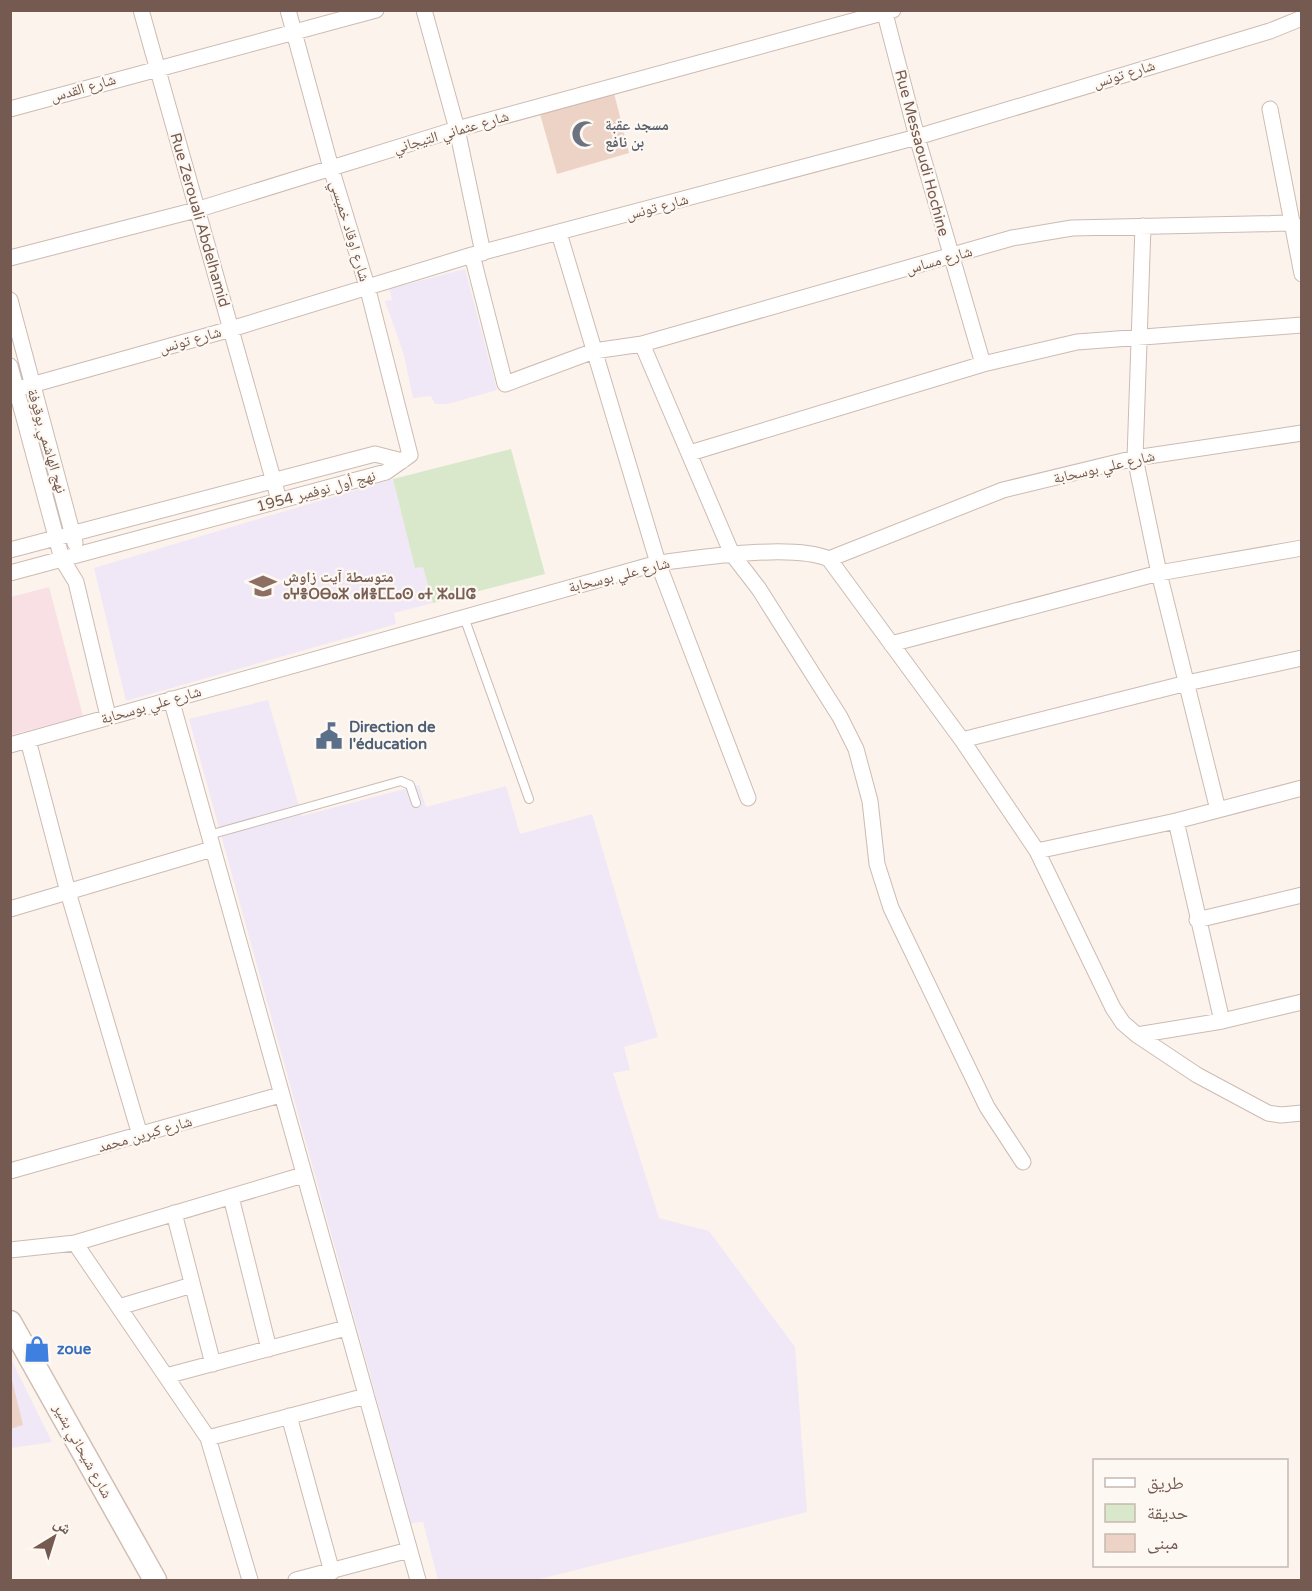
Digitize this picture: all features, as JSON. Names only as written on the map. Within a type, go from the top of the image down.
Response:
[{"type":"main road","name":"شارع شيحاني بشير","points":[[10,1322],[155,1581]]},
{"type":"street","name":"Rue Zerouali Abdelhamid","points":[[141,10],[279,500]]},
{"type":"street","name":"شارع اوقاد خميسي","points":[[288,10],[331,168],[367,286],[406,457]]},
{"type":"street","points":[[294,32],[376,10]]},
{"type":"street","points":[[424,10],[457,129],[478,254]]},
{"type":"street","name":"شارع عثماني التيجاني","points":[[10,258],[196,210],[457,129],[887,11]]},
{"type":"street","name":"Rue Messaoudi Hochine","points":[[887,11],[917,137],[983,364]]},
{"type":"street","name":"شارع تونس","points":[[19,388],[231,329],[478,254],[917,137],[1270,31],[1302,18]]},
{"type":"street","name":"شارع القدس","points":[[10,109],[294,32]]},
{"type":"street","points":[[1270,109],[1302,274]]},
{"type":"street","name":"شارع مساس","points":[[478,254],[505,384],[594,351],[642,344],[1012,238],[1072,228],[1293,223]]},
{"type":"street","points":[[1143,226],[1137,337],[1135,458],[1159,573],[1218,810]]},
{"type":"street","points":[[559,233],[658,563],[748,798]]},
{"type":"street","name":"نهج الهاشمي بوقوفة","points":[[10,300],[19,388],[62,559],[76,582],[108,716]]},
{"type":"street","points":[[690,453],[983,364],[1077,342],[1302,325]]},
{"type":"street","points":[[642,344],[732,554],[759,589],[840,717],[856,749],[870,801],[877,864],[891,908],[987,1107],[1023,1162]]},
{"type":"street","name":"نهج الهاشمي بوقوفة","points":[[10,366],[72,533],[79,556],[76,582]]},
{"type":"street","name":"شارع علي بوسحابة","points":[[10,746],[108,716],[658,563],[732,554],[804,552],[829,559],[1003,490],[1135,458],[1302,433]]},
{"type":"street","name":"نهج أول نوفمبر 1954","points":[[10,550],[375,454],[406,457]]},
{"type":"street","name":"نهج أول نوفمبر 1954","points":[[10,573],[386,472],[406,457]]},
{"type":"street","points":[[891,644],[1159,573],[1302,548]]},
{"type":"street","points":[[829,559],[962,740],[1037,852],[1113,1008],[1123,1023],[1197,1075],[1252,1106],[1281,1115],[1302,1113]]},
{"type":"street","points":[[962,740],[1187,683],[1302,658]]},
{"type":"street","points":[[171,699],[280,1095],[418,1581]]},
{"type":"street","points":[[28,740],[68,892],[140,1135]]},
{"type":"street","points":[[1037,852],[1176,821],[1302,788]]},
{"type":"street","points":[[1176,821],[1222,1021]]},
{"type":"street","points":[[10,909],[68,892],[210,842]]},
{"type":"street","points":[[1197,920],[1302,895]]},
{"type":"street","points":[[1137,1035],[1222,1021],[1302,1002]]},
{"type":"street","name":"شارع كبرين محمد","points":[[12,1166],[140,1135],[280,1095]]},
{"type":"street","points":[[10,1250],[75,1243],[303,1175]]},
{"type":"street","points":[[231,1197],[269,1349]]},
{"type":"street","points":[[174,1213],[213,1364]]},
{"type":"street","points":[[75,1243],[208,1438],[250,1581]]},
{"type":"street","points":[[119,1307],[192,1285]]},
{"type":"street","points":[[166,1376],[346,1328]]},
{"type":"street","points":[[208,1438],[366,1396]]},
{"type":"street","points":[[289,1416],[332,1572]]},
{"type":"street","points":[[296,1581],[409,1550]]},
{"type":"lane","points":[[464,617],[529,799]]},
{"type":"lane","points":[[210,842],[389,783],[406,782],[417,803]]},
{"type":"shaded area","points":[[465,269],[497,390],[448,404],[435,404],[431,396],[413,398],[404,355],[385,301],[392,300],[389,289]]},
{"type":"shaded area","name":"متوسطة آيت زاوش ⴰⵖⴻⵔⴱⴰⵣ ⴰⵍⴻⵎⵎⴰⵙ ⴰⵜ ⵣⴰⵡⵛ","points":[[393,479],[415,568],[423,566],[433,603],[394,613],[396,624],[126,701],[94,568]]},
{"type":"shaded area","points":[[49,587],[83,716],[11,735],[11,597]]},
{"type":"shaded area","points":[[268,700],[302,816],[419,785],[426,807],[506,786],[520,834],[592,814],[658,1037],[624,1047],[630,1070],[613,1073],[659,1218],[709,1231],[795,1347],[807,1512],[536,1580],[438,1580],[423,1522],[411,1523],[189,719]]},
{"type":"shaded area","points":[[10,1357],[52,1442],[11,1448]]},
{"type":"green space","points":[[511,449],[545,574],[433,603],[423,567],[415,568],[393,479]]},
{"type":"building","name":"مسجد عقبة بن نافع","points":[[614,93],[629,153],[557,174],[540,114]]},
{"type":"building","points":[[10,1377],[23,1425],[10,1429]]},
{"type":"place","name":"مسجد عقبة بن نافع","points":[[585,134]]},
{"type":"place","name":"متوسطة آيت زاوش ⴰⵖⴻⵔⴱⴰⵣ ⴰⵍⴻⵎⵎⴰⵙ ⴰⵜ ⵣⴰⵡⵛ","points":[[263,586]]},
{"type":"place","name":"Direction de l'éducation","points":[[329,736]]},
{"type":"place","name":"zoue","points":[[37,1349]]}]
